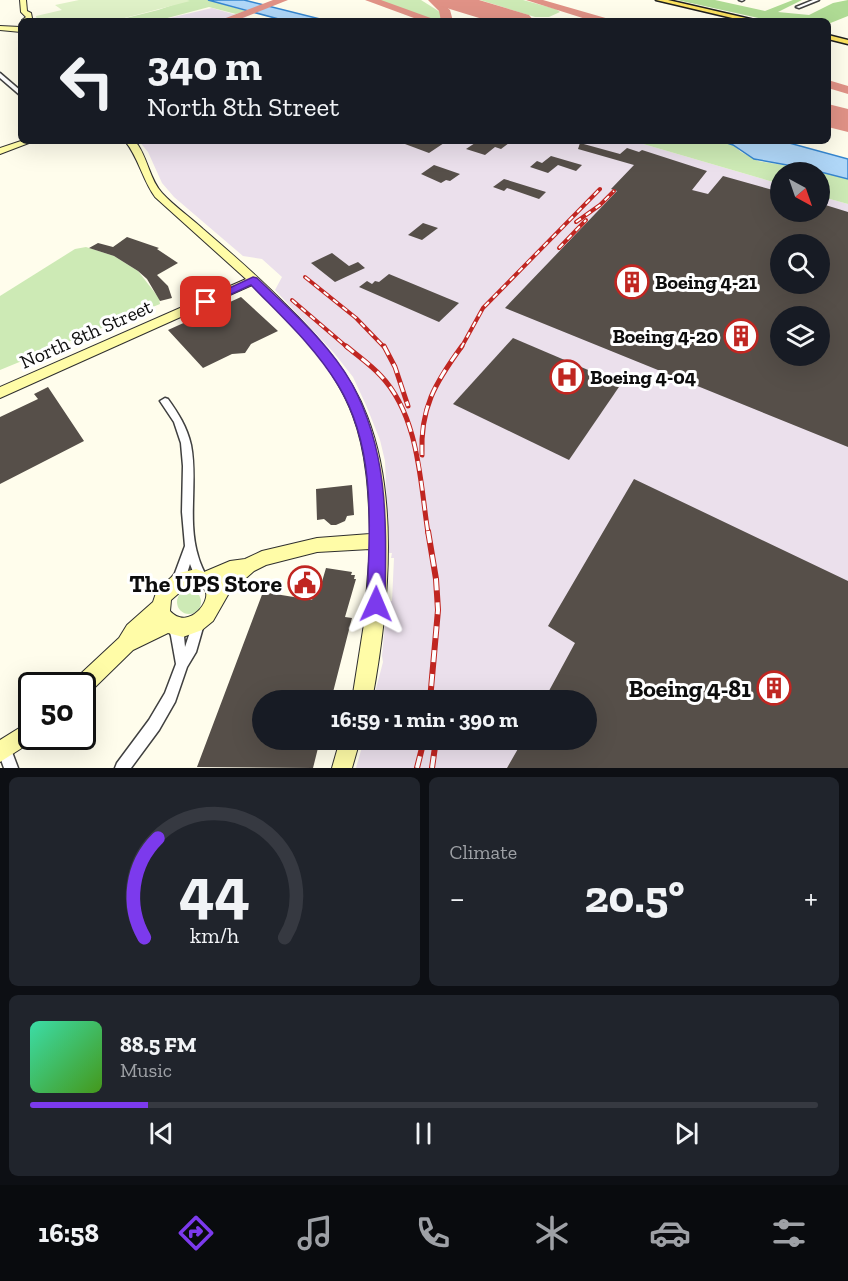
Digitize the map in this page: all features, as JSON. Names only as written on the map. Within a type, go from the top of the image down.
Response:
[{"type":"main road","points":[[21,18],[21,13],[24,12],[23,0]]},
{"type":"main road","points":[[659,0],[741,18]]},
{"type":"main road","points":[[0,28],[18,23]]},
{"type":"main road","points":[[0,28],[18,28]]},
{"type":"main road","points":[[831,38],[848,42]]},
{"type":"main road","points":[[1,149],[19,144]]},
{"type":"main road","points":[[132,144],[141,153],[147,179],[154,191],[253,280],[312,339],[345,385],[360,418],[373,464],[378,541],[376,604],[371,655],[364,690]]},
{"type":"main road","name":"North 8th Street","points":[[0,393],[253,280]]},
{"type":"main road","points":[[96,673],[126,644],[167,620],[189,627],[198,624],[211,612],[216,597],[223,587],[248,566],[262,558],[317,545],[378,541]]},
{"type":"main road","points":[[167,620],[163,596],[174,584],[188,578],[203,579],[230,569],[248,566]]},
{"type":"main road","points":[[203,579],[211,584],[216,597]]},
{"type":"main road","points":[[5,756],[18,743]]},
{"type":"main road","points":[[342,768],[347,750]]},
{"type":"street","points":[[798,7],[817,0]]},
{"type":"street","points":[[1,78],[18,92]]},
{"type":"street","points":[[165,401],[181,426],[188,452],[190,546],[180,576],[174,584]]},
{"type":"street","points":[[190,546],[203,579]]},
{"type":"street","points":[[167,620],[178,635],[178,654],[182,664]]},
{"type":"street","points":[[122,768],[154,725],[170,697],[182,664],[190,652],[198,624]]},
{"type":"shaded area","points":[[212,8],[247,18],[170,18]]},
{"type":"shaded area","points":[[141,144],[643,144],[770,181],[770,222],[830,222],[830,199],[848,204],[848,768],[356,768],[361,750],[597,750],[597,690],[376,690],[383,662],[387,601],[392,601],[394,558],[391,558],[392,553],[389,553],[385,461],[380,440],[366,405],[353,377],[334,353],[275,290],[282,277],[262,259],[243,256],[174,197],[162,183],[148,152]]},
{"type":"green space","points":[[79,0],[190,1],[125,18],[36,18],[36,16],[62,10],[55,5]]},
{"type":"green space","points":[[187,0],[208,0],[246,11],[236,14],[209,7],[167,18],[126,18]]},
{"type":"green space","points":[[375,0],[421,0],[440,12],[442,18],[429,18]]},
{"type":"green space","points":[[480,0],[523,0],[560,12],[549,17],[535,17]]},
{"type":"green space","points":[[677,0],[715,0],[765,11],[793,0],[802,0],[778,12],[809,15],[833,3],[848,0],[848,16],[831,23],[831,18],[758,18]]},
{"type":"green space","points":[[643,144],[730,144],[758,161],[770,163],[770,181]]},
{"type":"green space","points":[[830,174],[848,179],[848,204],[830,199]]},
{"type":"green space","points":[[86,247],[114,256],[138,271],[159,298],[160,304],[0,370],[0,296],[75,249]]},
{"type":"green space","points":[[189,590],[194,591],[200,597],[200,607],[194,613],[189,614],[184,613],[178,607],[177,602],[178,597],[184,591]]},
{"type":"water","points":[[208,0],[244,0],[316,18],[275,18]]},
{"type":"water","points":[[730,144],[793,144],[848,159],[848,179],[830,174],[830,162],[770,162],[754,159]]},
{"type":"building","points":[[405,144],[442,144],[429,153]]},
{"type":"building","points":[[474,144],[508,144],[501,149],[495,147],[485,155],[466,149]]},
{"type":"building","points":[[580,144],[620,154],[627,148],[639,152],[642,150],[707,171],[692,190],[708,194],[723,176],[770,189],[770,222],[830,222],[830,206],[848,212],[848,447],[505,308],[617,191],[611,189],[634,165],[578,149]]},
{"type":"building","points":[[551,156],[582,165],[576,171],[558,165],[548,173],[530,167],[537,161],[542,163]]},
{"type":"building","points":[[434,165],[460,174],[450,181],[446,180],[441,183],[421,174]]},
{"type":"building","points":[[504,179],[546,192],[539,199],[507,188],[504,191],[493,187]]},
{"type":"building","points":[[423,223],[438,228],[422,240],[408,235]]},
{"type":"building","points":[[127,237],[159,248],[157,249],[178,263],[157,275],[168,286],[172,298],[160,301],[147,279],[138,271],[114,256],[89,248],[98,243],[113,247]]},
{"type":"building","points":[[332,253],[349,266],[358,262],[365,268],[335,282],[311,263]]},
{"type":"building","points":[[389,274],[459,303],[439,322],[359,287],[367,281],[372,284],[375,281],[379,282]]},
{"type":"building","points":[[241,297],[278,331],[251,344],[245,353],[232,354],[203,368],[168,330]]},
{"type":"building","points":[[513,338],[621,384],[569,460],[453,404]]},
{"type":"building","points":[[48,387],[84,441],[0,484],[0,417],[38,399],[34,394]]},
{"type":"building","name":"Boeing 4-81","points":[[634,479],[848,581],[848,768],[507,768],[517,750],[597,750],[597,690],[549,690],[575,643],[548,626]]},
{"type":"building","points":[[352,485],[354,515],[347,516],[345,521],[336,525],[331,525],[324,519],[317,520],[316,489]]},
{"type":"building","points":[[326,568],[352,572],[351,575],[355,575],[354,579],[356,579],[345,617],[352,618],[334,690],[252,690],[252,750],[318,750],[313,768],[197,767],[263,592],[312,600],[317,584],[321,585]]},
{"type":"taxiway","points":[[232,18],[283,0]]},
{"type":"taxiway","points":[[370,0],[424,18]]},
{"type":"taxiway","points":[[433,0],[444,10],[446,18]]},
{"type":"taxiway","points":[[531,0],[594,18]]},
{"type":"taxiway","points":[[831,85],[848,90]]},
{"type":"runway","points":[[450,0],[509,18]]},
{"type":"runway","points":[[831,116],[848,121]]},
{"type":"railway","points":[[461,348],[483,308],[600,189]]},
{"type":"railway","points":[[576,222],[600,205],[614,191]]},
{"type":"railway","points":[[559,248],[586,220]]},
{"type":"railway","points":[[305,277],[356,318],[385,348]]},
{"type":"railway","points":[[292,300],[348,348]]},
{"type":"railway","points":[[346,346],[381,376],[394,392],[403,410],[416,450],[428,533]]},
{"type":"railway","points":[[384,346],[395,367],[408,406]]},
{"type":"railway","points":[[422,455],[424,423],[431,397],[444,372],[462,346]]},
{"type":"railway","points":[[428,531],[436,579],[438,610],[431,690]]},
{"type":"railway","points":[[417,768],[422,750]]},
{"type":"railway","points":[[432,768],[435,750]]},
{"type":"place","name":"Boeing 4-21","points":[[632,282]]},
{"type":"place","name":"Boeing 4-20","points":[[741,336]]},
{"type":"place","name":"Boeing 4-04","points":[[567,377]]},
{"type":"place","name":"The UPS Store","points":[[305,583]]},
{"type":"place","name":"Boeing 4-81","points":[[774,688]]},
{"type":"route","points":[[206,302],[253,280],[312,339],[345,385],[360,418],[373,464],[377,526],[376,604]]}]
